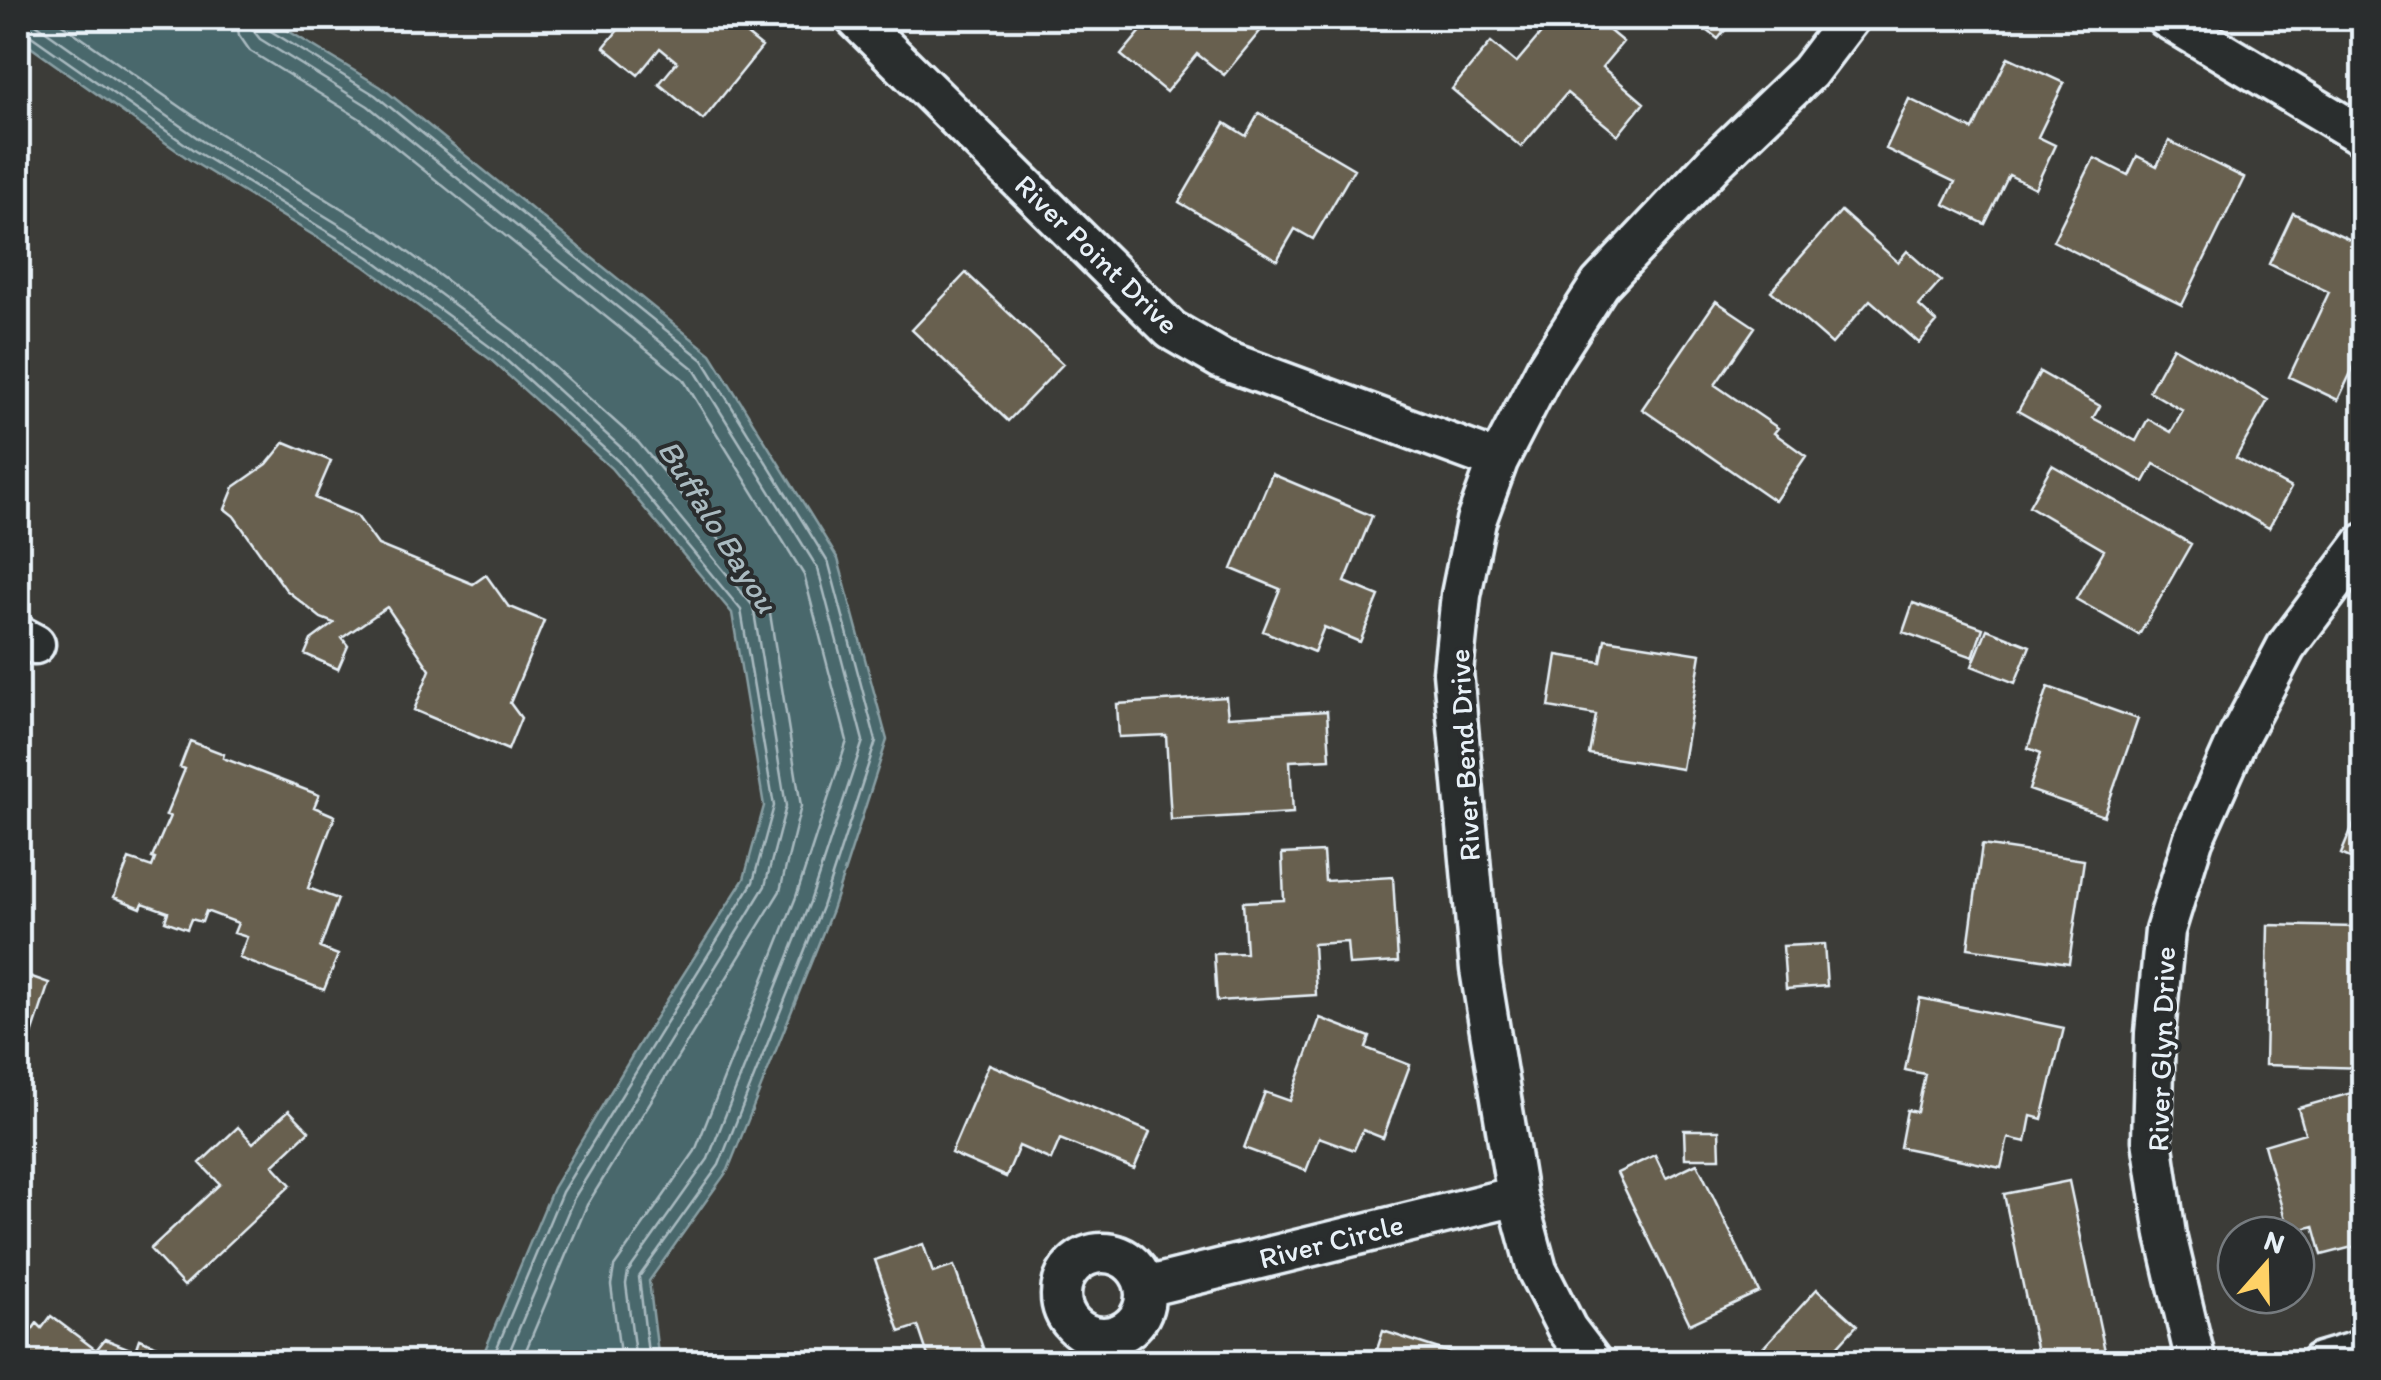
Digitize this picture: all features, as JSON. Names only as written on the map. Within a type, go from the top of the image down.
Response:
[{"type":"street","name":"River Point Drive","points":[[855,18],[1171,330],[1221,358],[1268,377],[1498,461]]},
{"type":"street","name":"River Bend Drive","points":[[1592,1362],[1567,1328],[1537,1270],[1517,1196],[1480,970],[1453,672],[1461,595],[1476,521],[1498,461],[1546,368],[1600,284],[1715,162],[1810,72],[1850,18]]},
{"type":"street","points":[[2166,18],[2364,137]]},
{"type":"street","name":"River Glyn Drive","points":[[2196,1362],[2166,1235],[2152,1140],[2155,1033],[2165,931],[2193,840],[2239,736],[2286,648],[2364,543]]},
{"type":"street","name":"River Circle","points":[[1145,1287],[1517,1196]]},
{"type":"street","points":[[2320,1362],[2364,1349]]},
{"type":"water","name":"Buffalo Bayou","points":[[18,18],[267,18],[381,87],[711,354],[838,559],[887,740],[832,910],[728,1170],[649,1281],[659,1362],[480,1362],[553,1188],[744,879],[764,806],[732,613],[611,468],[491,360],[364,266],[190,160],[18,38]]},
{"type":"building","points":[[628,18],[726,18],[762,47],[703,120],[659,84],[677,62],[660,48],[638,75],[604,47]]},
{"type":"building","points":[[1152,18],[1271,18],[1224,75],[1197,54],[1166,92],[1121,55]]},
{"type":"building","points":[[1529,18],[1594,18],[1623,42],[1602,67],[1644,103],[1618,135],[1567,93],[1521,147],[1452,89],[1491,42],[1516,63],[1544,30]]},
{"type":"building","points":[[1692,18],[1735,18],[1718,39]]},
{"type":"building","points":[[2008,57],[2064,83],[2038,137],[2055,145],[2035,188],[2009,175],[1985,224],[1944,204],[1955,182],[1886,149],[1909,99],[1973,130]]},
{"type":"building","points":[[1259,113],[1354,169],[1313,239],[1295,229],[1277,260],[1179,202],[1225,123],[1246,136]]},
{"type":"building","points":[[2169,141],[2244,178],[2182,305],[2053,241],[2094,158],[2128,175],[2137,156],[2157,166]]},
{"type":"building","points":[[1841,211],[1898,262],[1907,251],[1941,281],[1919,306],[1937,322],[1919,343],[1870,300],[1832,344],[1771,291]]},
{"type":"building","points":[[2293,213],[2364,246],[2364,345],[2338,400],[2289,377],[2329,292],[2269,264]]},
{"type":"building","points":[[966,273],[1063,364],[1008,421],[912,330]]},
{"type":"building","points":[[1716,301],[1755,327],[1715,385],[1778,428],[1774,433],[1806,456],[1775,501],[1642,409]]},
{"type":"building","points":[[2173,347],[2268,400],[2236,458],[2291,488],[2269,528],[2154,464],[2144,482],[2018,411],[2040,372],[2100,406],[2093,418],[2136,441],[2148,419],[2171,432],[2183,411],[2149,391]]},
{"type":"building","points":[[285,442],[331,461],[315,498],[357,516],[378,545],[473,584],[486,575],[508,606],[544,621],[510,703],[521,718],[508,750],[414,710],[430,670],[387,607],[342,638],[348,646],[338,669],[305,654],[311,640],[334,623],[321,618],[286,590],[225,509],[234,487],[267,464]]},
{"type":"building","points":[[2052,465],[2191,544],[2139,635],[2076,599],[2104,550],[2029,506]]},
{"type":"building","points":[[1272,474],[1372,516],[1345,582],[1379,596],[1360,642],[1324,627],[1314,652],[1263,631],[1280,589],[1232,569]]},
{"type":"building","points":[[1913,603],[1983,628],[1973,657],[1903,632]]},
{"type":"building","points":[[1987,629],[2030,646],[2015,683],[1972,666]]},
{"type":"building","points":[[1605,639],[1701,654],[1682,769],[1589,754],[1596,715],[1549,707],[1557,655],[1601,662]]},
{"type":"building","points":[[2048,687],[2138,719],[2104,816],[2029,790],[2041,753],[2028,748]]},
{"type":"building","points":[[1226,697],[1228,717],[1327,711],[1330,759],[1290,761],[1293,813],[1171,820],[1166,735],[1119,737],[1117,704]]},
{"type":"building","points":[[190,741],[319,795],[314,807],[335,816],[308,888],[338,899],[320,948],[338,955],[324,990],[239,958],[247,937],[234,933],[238,923],[206,911],[202,922],[191,919],[187,929],[165,921],[168,912],[143,903],[141,908],[114,897],[129,859],[152,867],[170,816],[166,815],[185,769],[180,767]]},
{"type":"building","points":[[2364,799],[2364,864],[2341,854]]},
{"type":"building","points":[[1982,845],[2084,860],[2069,963],[1968,948]]},
{"type":"building","points":[[1323,852],[1325,881],[1393,877],[1398,962],[1349,965],[1347,942],[1313,944],[1316,995],[1217,1001],[1214,954],[1246,953],[1243,902],[1284,900],[1282,854]]},
{"type":"building","points":[[2268,925],[2356,927],[2355,954],[2364,954],[2364,1068],[2265,1065]]},
{"type":"building","points":[[1824,944],[1827,986],[1786,989],[1783,946]]},
{"type":"building","points":[[18,972],[49,983],[29,1044],[18,1040]]},
{"type":"building","points":[[1920,998],[2064,1028],[2042,1119],[2031,1116],[2026,1142],[2008,1138],[2001,1168],[1900,1147],[1907,1110],[1917,1112],[1925,1074],[1905,1070]]},
{"type":"building","points":[[1320,1018],[1370,1037],[1366,1048],[1410,1065],[1383,1138],[1363,1130],[1354,1150],[1319,1137],[1306,1171],[1244,1148],[1265,1092],[1290,1101]]},
{"type":"building","points":[[989,1064],[1150,1132],[1134,1169],[1060,1139],[1051,1160],[1019,1146],[1006,1177],[951,1153]]},
{"type":"building","points":[[2351,1093],[2364,1136],[2364,1244],[2322,1255],[2316,1215],[2284,1215],[2264,1145],[2305,1133],[2298,1108]]},
{"type":"building","points":[[289,1110],[309,1131],[273,1165],[291,1185],[184,1286],[150,1249],[220,1184],[200,1163],[238,1127],[253,1143]]},
{"type":"building","points":[[1684,1130],[1719,1130],[1720,1158],[1685,1158]]},
{"type":"building","points":[[1655,1155],[1666,1178],[1697,1163],[1759,1292],[1690,1324],[1617,1173]]},
{"type":"building","points":[[2069,1181],[2105,1351],[2039,1362],[2004,1194]]},
{"type":"building","points":[[923,1244],[933,1273],[954,1266],[988,1362],[930,1362],[918,1326],[900,1332],[875,1260]]},
{"type":"building","points":[[1817,1289],[1857,1325],[1837,1347],[1854,1362],[1750,1362]]},
{"type":"building","points":[[51,1316],[96,1350],[105,1339],[135,1351],[139,1339],[200,1362],[18,1362],[18,1350],[37,1323],[42,1328]]},
{"type":"building","points":[[1383,1331],[1479,1362],[1373,1362]]},
{"type":"building","points":[[1894,1351],[1906,1362],[1883,1362]]}]
